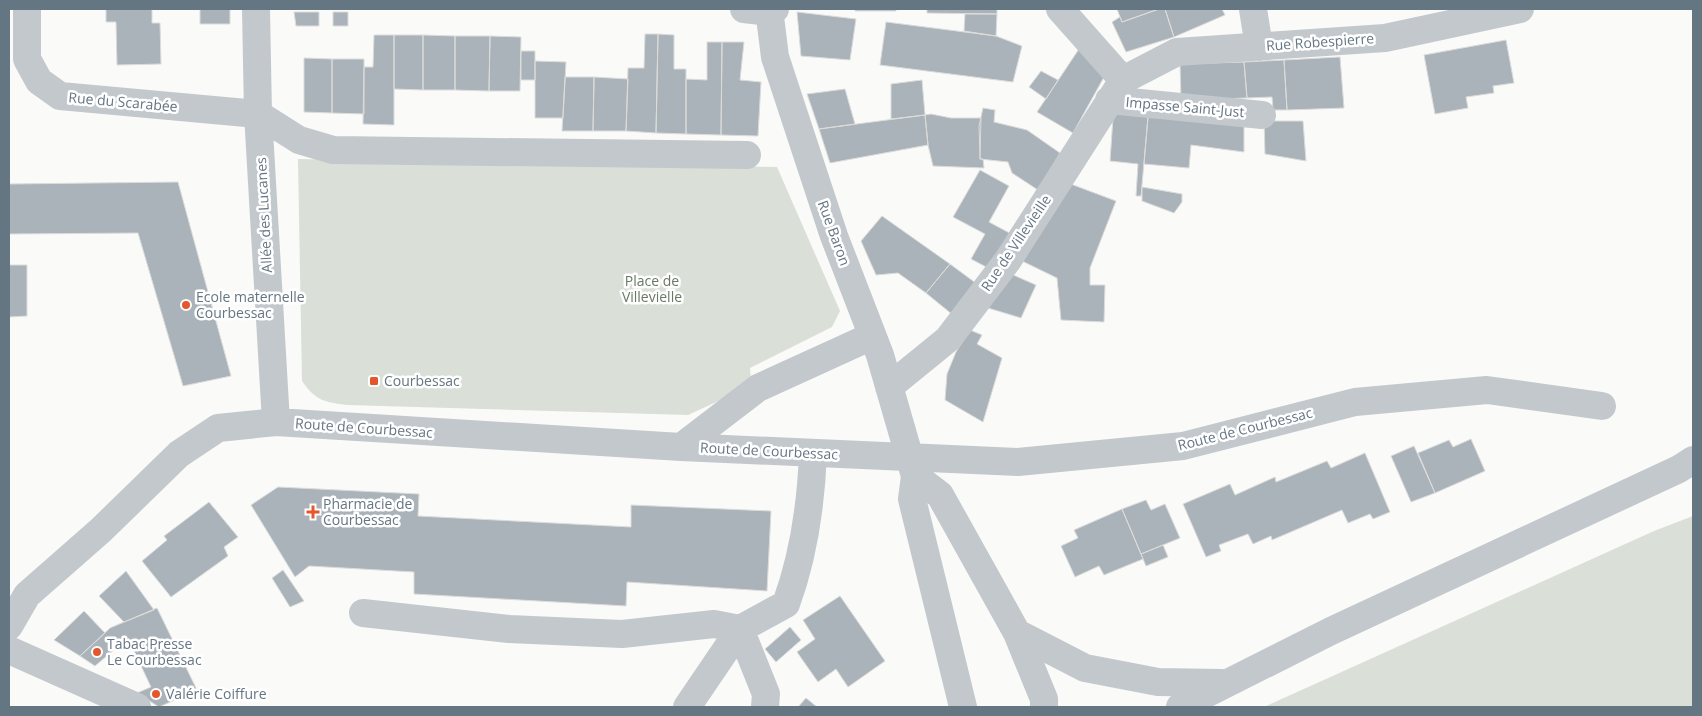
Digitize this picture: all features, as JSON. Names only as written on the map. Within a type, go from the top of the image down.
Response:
[{"type":"street","name":"Rue du Scarabée","points":[[27,9],[28,59],[38,81],[60,96],[258,114]]},
{"type":"street","name":"Allée des Lucanes","points":[[256,9],[258,114],[276,422]]},
{"type":"street","points":[[1060,9],[1116,90]]},
{"type":"street","points":[[1253,9],[1259,47]]},
{"type":"street","name":"Rue Robespierre","points":[[1116,90],[1177,52],[1385,38],[1520,9]]},
{"type":"street","name":"Rue Baron","points":[[764,10],[775,57],[834,236],[872,336],[912,466]]},
{"type":"street","name":"Impasse Saint-Just","points":[[1116,90],[1262,115]]},
{"type":"street","name":"Rue de Villevieille","points":[[889,387],[948,339],[1008,260],[1116,90]]},
{"type":"street","points":[[258,114],[299,140],[333,150],[747,155]]},
{"type":"street","points":[[681,447],[758,388],[872,336]]},
{"type":"street","name":"Route de Courbessac","points":[[9,626],[18,594],[101,530],[179,454],[218,428],[276,422],[681,447],[813,453],[912,466],[1018,462],[1183,446],[1355,402],[1487,390],[1602,406]]},
{"type":"street","points":[[690,703],[740,629],[786,604],[799,570],[812,493],[813,453]]},
{"type":"street","points":[[912,466],[940,495],[1017,632],[1044,699],[1044,707]]},
{"type":"street","points":[[912,466],[912,499],[963,707]]},
{"type":"street","points":[[1180,707],[1331,631],[1689,468]]},
{"type":"street","points":[[363,613],[509,629],[622,634],[714,624],[740,629]]},
{"type":"street","points":[[740,629],[766,694],[765,707]]},
{"type":"street","points":[[1017,632],[1085,668],[1158,682],[1226,683]]},
{"type":"street","points":[[9,650],[137,707]]},
{"type":"green space","name":"Place de Villevielle","points":[[298,159],[777,167],[840,311],[832,327],[750,368],[751,381],[727,397],[688,415],[333,403],[316,397],[302,381]]},
{"type":"green space","points":[[1693,516],[1693,707],[1264,707],[1654,531]]},
{"type":"building","points":[[106,9],[152,9],[152,23],[160,23],[161,64],[117,65],[116,22],[106,22]]},
{"type":"building","points":[[200,9],[230,9],[230,24],[200,24]]},
{"type":"building","points":[[855,9],[896,9],[896,11],[855,11]]},
{"type":"building","points":[[927,9],[997,9],[997,14],[927,13]]},
{"type":"building","points":[[1117,9],[1159,9],[1122,22]]},
{"type":"building","points":[[1159,9],[1165,9],[1174,37],[1126,52],[1112,22],[1120,17],[1122,22]]},
{"type":"building","points":[[1165,9],[1222,9],[1225,15],[1174,37]]},
{"type":"building","points":[[294,12],[319,12],[319,26],[296,26]]},
{"type":"building","points":[[333,12],[348,12],[348,26],[333,26]]},
{"type":"building","points":[[797,12],[856,19],[850,60],[801,56]]},
{"type":"building","points":[[965,14],[997,14],[996,36],[964,31]]},
{"type":"building","points":[[886,22],[996,36],[1022,46],[1013,82],[880,65]]},
{"type":"building","points":[[645,34],[658,34],[656,133],[626,131],[628,68],[644,68]]},
{"type":"building","points":[[658,34],[674,35],[674,69],[686,69],[686,134],[656,133]]},
{"type":"building","points":[[374,35],[394,35],[394,125],[363,124],[364,67],[373,67]]},
{"type":"building","points":[[394,35],[423,35],[423,90],[394,89]]},
{"type":"building","points":[[423,35],[455,36],[455,90],[423,90]]},
{"type":"building","points":[[455,36],[490,36],[489,91],[455,90]]},
{"type":"building","points":[[490,36],[521,37],[520,91],[489,91]]},
{"type":"building","points":[[1506,40],[1514,83],[1493,86],[1494,93],[1466,97],[1468,108],[1435,114],[1424,55]]},
{"type":"building","points":[[707,42],[722,42],[721,135],[686,134],[686,79],[707,80]]},
{"type":"building","points":[[722,42],[744,42],[740,80],[761,82],[758,136],[721,135]]},
{"type":"building","points":[[1079,49],[1104,77],[1073,133],[1037,112]]},
{"type":"building","points":[[521,51],[535,51],[535,80],[521,80]]},
{"type":"building","points":[[1340,57],[1344,108],[1287,110],[1284,60]]},
{"type":"building","points":[[304,58],[332,59],[332,113],[304,112]]},
{"type":"building","points":[[332,59],[364,59],[364,114],[332,113]]},
{"type":"building","points":[[1284,60],[1287,110],[1273,110],[1272,97],[1247,98],[1244,62]]},
{"type":"building","points":[[535,61],[566,62],[563,118],[535,118]]},
{"type":"building","points":[[1244,62],[1247,98],[1181,100],[1180,64]]},
{"type":"building","points":[[1041,71],[1058,80],[1046,99],[1029,87]]},
{"type":"building","points":[[565,77],[594,77],[593,131],[562,131]]},
{"type":"building","points":[[594,77],[628,79],[626,131],[593,131]]},
{"type":"building","points":[[922,80],[925,115],[891,119],[891,84]]},
{"type":"building","points":[[845,89],[855,124],[819,129],[807,94]]},
{"type":"building","points":[[983,108],[995,110],[994,122],[1027,130],[1060,153],[1038,190],[1012,173],[1008,162],[980,159],[979,126]]},
{"type":"building","points":[[1117,113],[1148,117],[1141,196],[1136,196],[1138,164],[1110,161],[1113,118]]},
{"type":"building","points":[[931,114],[951,118],[981,118],[980,159],[983,159],[984,168],[933,166],[928,145],[925,115]]},
{"type":"building","points":[[925,115],[928,145],[830,163],[819,129]]},
{"type":"building","points":[[1148,117],[1244,123],[1244,152],[1191,145],[1189,168],[1144,164]]},
{"type":"building","points":[[1264,121],[1303,121],[1306,161],[1265,154]]},
{"type":"building","points":[[980,170],[1009,186],[989,222],[1015,236],[990,269],[971,259],[985,234],[953,217]]},
{"type":"building","name":"Ecole maternelle Courbessac","points":[[178,182],[231,376],[183,386],[138,233],[9,234],[9,184]]},
{"type":"building","points":[[1068,183],[1116,201],[1090,268],[1090,285],[1105,285],[1104,322],[1061,320],[1057,278],[1020,260]]},
{"type":"building","points":[[1142,187],[1182,194],[1182,202],[1174,213],[1142,201]]},
{"type":"building","points":[[882,216],[950,264],[926,293],[898,273],[876,275],[861,241]]},
{"type":"building","points":[[950,264],[977,284],[953,315],[926,293]]},
{"type":"building","points":[[9,265],[27,265],[27,316],[9,317]]},
{"type":"building","points":[[1011,274],[1036,285],[1021,318],[988,308]]},
{"type":"building","points":[[970,330],[982,335],[977,344],[1002,358],[983,422],[945,400],[947,374],[956,352]]},
{"type":"building","points":[[1471,439],[1485,471],[1435,493],[1418,453],[1449,440],[1453,447]]},
{"type":"building","points":[[1414,446],[1435,493],[1411,502],[1391,456]]},
{"type":"building","points":[[1365,453],[1390,512],[1373,519],[1370,514],[1348,523],[1342,510],[1272,540],[1271,536],[1253,544],[1248,534],[1219,545],[1221,551],[1206,557],[1183,504],[1230,484],[1235,495],[1275,477],[1276,482],[1327,461],[1331,468]]},
{"type":"building","points":[[278,487],[419,494],[418,516],[631,527],[631,505],[771,511],[767,591],[627,582],[626,606],[414,594],[414,572],[309,566],[295,577],[251,505]]},
{"type":"building","points":[[1146,500],[1151,510],[1165,504],[1180,538],[1141,554],[1122,509]]},
{"type":"building","points":[[209,502],[238,537],[224,547],[228,556],[171,597],[142,561],[167,540],[164,536]]},
{"type":"building","points":[[1122,509],[1143,559],[1104,575],[1099,566],[1075,577],[1061,546],[1078,538],[1074,530]]},
{"type":"building","points":[[1163,545],[1168,557],[1146,566],[1141,554]]},
{"type":"building","points":[[283,570],[304,601],[290,607],[272,578]]},
{"type":"building","points":[[126,571],[154,610],[124,622],[99,596]]},
{"type":"building","points":[[840,596],[885,661],[848,687],[836,669],[818,682],[797,652],[815,639],[803,620]]},
{"type":"building","points":[[157,608],[197,690],[159,707],[137,693],[151,687],[128,638],[95,666],[80,656],[110,628]]},
{"type":"building","points":[[84,611],[105,633],[80,656],[54,640]]},
{"type":"building","points":[[790,627],[801,640],[776,662],[765,649]]},
{"type":"building","points":[[806,698],[817,707],[798,707]]},
{"type":"place","name":"Ecole maternelle Courbessac","points":[[186,305]]},
{"type":"place","name":"Courbessac","points":[[374,381]]},
{"type":"place","name":"Pharmacie de Courbessac","points":[[313,512]]},
{"type":"place","name":"Tabac Presse Le Courbessac","points":[[97,652]]},
{"type":"place","name":"Valérie Coiffure","points":[[156,694]]}]
